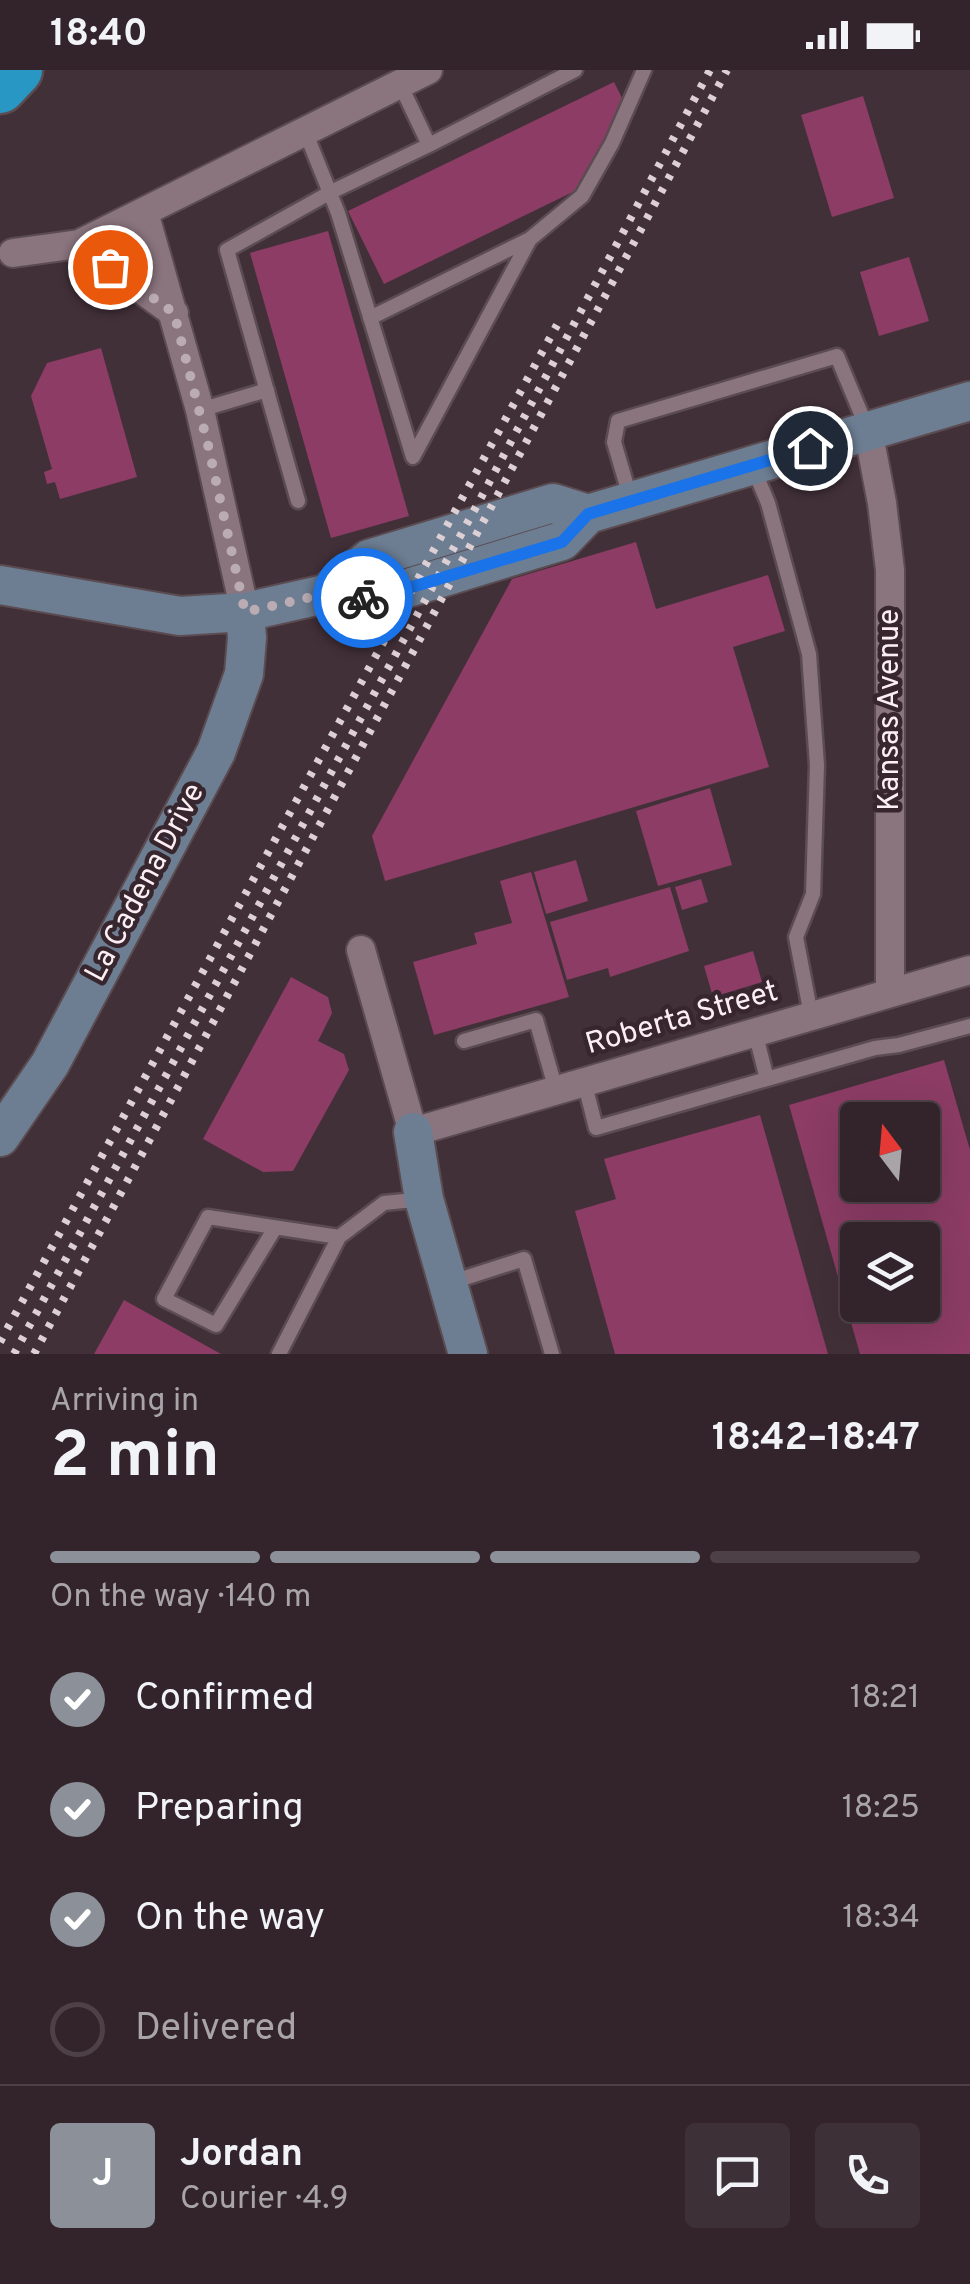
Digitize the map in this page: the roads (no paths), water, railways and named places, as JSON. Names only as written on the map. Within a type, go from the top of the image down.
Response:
[{"type":"highway","points":[[0,88],[17,70]]},
{"type":"main road","points":[[0,585],[180,616],[245,612],[325,594],[372,599],[562,542],[588,514],[970,401]]},
{"type":"main road","name":"La Cadena Drive","points":[[0,1137],[50,1064],[216,752],[244,674],[245,612]]},
{"type":"main road","points":[[413,1132],[424,1199],[468,1354]]},
{"type":"street","points":[[13,253],[78,244],[428,70]]},
{"type":"street","points":[[144,212],[200,410],[245,612]]},
{"type":"street","points":[[78,244],[174,313]]},
{"type":"street","name":"Kansas Avenue","points":[[868,430],[890,570],[890,992]]},
{"type":"street","points":[[361,950],[413,1132]]},
{"type":"street","name":"Roberta Street","points":[[413,1132],[970,970]]},
{"type":"lane","points":[[298,501],[226,250],[331,192],[575,70]]},
{"type":"lane","points":[[370,318],[530,239],[582,196],[612,143],[644,70]]},
{"type":"lane","points":[[400,84],[429,145]]},
{"type":"lane","points":[[306,131],[331,192],[413,457],[530,239]]},
{"type":"lane","points":[[631,501],[614,442],[618,422],[763,377],[837,356],[868,430]]},
{"type":"lane","points":[[200,410],[268,390]]},
{"type":"lane","points":[[752,465],[768,503],[808,654],[817,765],[813,894],[796,936],[810,1015]]},
{"type":"lane","points":[[464,1041],[536,1020],[556,1090]]},
{"type":"lane","points":[[584,1081],[596,1128],[875,1048],[970,1026]]},
{"type":"lane","points":[[754,1032],[767,1078]]},
{"type":"lane","points":[[279,1354],[339,1237],[384,1203],[424,1199]]},
{"type":"lane","points":[[275,1228],[216,1325],[164,1298],[208,1217],[339,1237]]},
{"type":"lane","points":[[448,1284],[524,1260],[552,1354]]},
{"type":"railway","points":[[14,1354],[710,70]]},
{"type":"railway","points":[[34,1354],[727,70]]},
{"type":"railway","points":[[0,1342],[557,325]]}]
